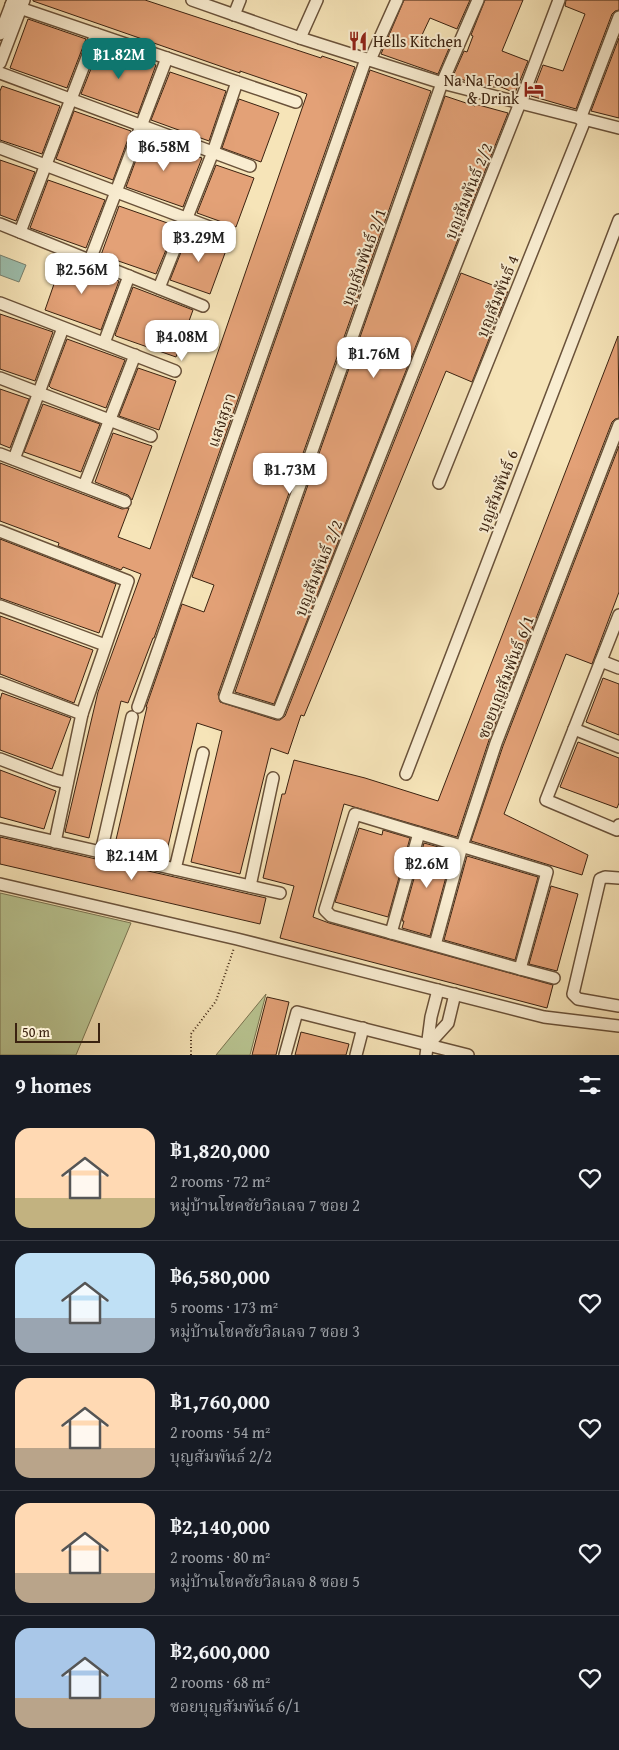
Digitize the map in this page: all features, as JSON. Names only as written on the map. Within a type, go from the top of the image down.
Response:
[{"type":"street","points":[[192,0],[300,38],[442,83],[619,128]]},
{"type":"street","points":[[234,15],[240,0]]},
{"type":"street","points":[[300,38],[317,0]]},
{"type":"street","name":"แสงสุภา","points":[[138,707],[368,59],[397,0]]},
{"type":"street","name":"บุญสัมพันธ์ 2/1","points":[[225,697],[442,83],[478,0]]},
{"type":"street","points":[[520,104],[559,0]]},
{"type":"street","points":[[0,34],[17,3]]},
{"type":"street","points":[[17,3],[96,34],[296,102]]},
{"type":"street","points":[[0,63],[17,3]]},
{"type":"street","name":"บุญสัมพันธ์ 4","points":[[439,484],[583,120],[619,17]]},
{"type":"street","points":[[20,232],[96,34]]},
{"type":"street","points":[[90,260],[167,58]]},
{"type":"street","points":[[0,73],[250,166]]},
{"type":"street","points":[[159,288],[213,152],[237,82]]},
{"type":"street","name":"บุญสัมพันธ์ 2/2","points":[[225,697],[278,713],[520,104]]},
{"type":"street","points":[[0,148],[228,234]]},
{"type":"street","name":"บุญสัมพันธ์ 6","points":[[406,774],[619,220]]},
{"type":"street","points":[[0,224],[203,306]]},
{"type":"street","points":[[104,343],[129,276]]},
{"type":"street","points":[[0,303],[176,371]]},
{"type":"street","points":[[14,459],[64,328]]},
{"type":"street","points":[[84,486],[135,355]]},
{"type":"street","points":[[0,378],[151,436]]},
{"type":"street","name":"ซอยบุญสัมพันธ์ 6/1","points":[[435,945],[462,846],[496,743],[619,425]]},
{"type":"street","points":[[0,454],[125,502]]},
{"type":"street","points":[[0,531],[128,581],[82,714],[55,842]]},
{"type":"street","points":[[0,606],[105,645]]},
{"type":"street","points":[[619,615],[546,800],[617,830],[619,825]]},
{"type":"street","points":[[601,661],[619,668]]},
{"type":"street","points":[[0,683],[82,714]]},
{"type":"street","points":[[101,852],[132,717]]},
{"type":"street","points":[[574,729],[619,748]]},
{"type":"street","points":[[175,869],[203,753]]},
{"type":"street","points":[[0,759],[67,783]]},
{"type":"street","points":[[250,886],[273,778]]},
{"type":"street","points":[[520,969],[547,872],[355,814],[325,910],[331,916],[520,969],[554,978]]},
{"type":"street","points":[[0,829],[280,893]]},
{"type":"street","points":[[391,933],[419,833]]},
{"type":"street","points":[[619,878],[605,877],[600,879],[574,994],[578,999],[619,1006]]},
{"type":"street","points":[[0,884],[237,939],[544,1016],[619,1026]]},
{"type":"street","points":[[427,1050],[431,1018],[438,990]]},
{"type":"street","points":[[427,1050],[448,1023],[455,994]]},
{"type":"street","points":[[285,1055],[297,1012],[363,1028],[427,1050],[468,1055]]},
{"type":"street","points":[[356,1055],[363,1028]]},
{"type":"path","points":[[191,1055],[191,1034],[216,1002],[237,939]]},
{"type":"green space","points":[[0,893],[131,923],[76,1055],[0,1055]]},
{"type":"green space","points":[[266,994],[250,1055],[216,1055]]},
{"type":"shaded area","points":[[0,255],[26,265],[19,282],[0,275]]},
{"type":"building","points":[[33,0],[145,0],[321,58],[322,56],[355,67],[154,638],[128,703],[121,701],[89,838],[65,832],[98,692],[141,574],[123,567],[121,570],[58,546],[59,543],[0,521],[0,463],[122,509],[129,508],[118,537],[150,549],[307,94],[240,71],[240,73]]},
{"type":"building","points":[[404,0],[470,0],[457,29],[430,18],[422,35],[450,46],[438,74],[381,54]]},
{"type":"building","points":[[485,0],[523,0],[502,51],[528,61],[515,93],[501,87],[489,87],[453,76],[464,51],[467,52],[473,36],[471,35]]},
{"type":"building","points":[[566,0],[619,0],[619,10],[612,14],[576,109],[531,96],[543,65],[563,71],[585,14],[565,6]]},
{"type":"building","points":[[28,19],[86,39],[67,88],[10,68]]},
{"type":"building","points":[[619,38],[619,118],[591,111]]},
{"type":"building","points":[[100,46],[156,65],[138,114],[81,94]]},
{"type":"building","points":[[370,70],[431,91],[218,694],[220,702],[276,720],[280,720],[285,716],[461,273],[508,291],[472,382],[446,371],[304,716],[301,715],[288,754],[271,748],[240,874],[191,862],[222,731],[197,723],[165,859],[139,853],[140,850],[115,844],[146,707],[182,604],[204,612],[214,585],[192,577]]},
{"type":"building","points":[[170,72],[226,91],[209,141],[151,120]]},
{"type":"building","points":[[2,86],[60,106],[42,154],[0,140],[0,91]]},
{"type":"building","points":[[445,96],[475,106],[475,104],[508,113],[274,704],[235,692]]},
{"type":"building","points":[[239,99],[279,113],[261,162],[222,148]]},
{"type":"building","points":[[74,111],[131,131],[113,180],[56,159]]},
{"type":"building","points":[[144,138],[202,158],[183,207],[126,187]]},
{"type":"building","points":[[0,160],[35,172],[16,221],[0,215]]},
{"type":"building","points":[[216,165],[254,178],[236,227],[197,213]]},
{"type":"building","points":[[48,180],[105,200],[86,248],[30,228]]},
{"type":"building","points":[[119,206],[176,226],[156,274],[101,255]]},
{"type":"building","points":[[189,232],[228,245],[210,294],[170,280]]},
{"type":"building","points":[[62,261],[119,281],[101,330],[45,310]]},
{"type":"building","points":[[133,287],[193,310],[176,357],[115,335]]},
{"type":"building","points":[[0,314],[53,332],[35,381],[0,369]]},
{"type":"building","points":[[618,336],[619,418],[612,422],[489,740],[457,837],[344,804],[313,917],[553,985],[547,1008],[280,938],[294,886],[263,878],[282,794],[285,794],[294,760],[365,778],[438,801]]},
{"type":"building","points":[[67,339],[125,360],[106,408],[49,386]]},
{"type":"building","points":[[138,368],[176,381],[159,430],[119,416]]},
{"type":"building","points":[[0,389],[29,399],[10,448],[0,444]]},
{"type":"building","points":[[43,404],[100,424],[81,472],[24,452]]},
{"type":"building","points":[[113,433],[152,446],[132,500],[128,495],[95,482]]},
{"type":"building","points":[[619,446],[619,592],[592,664],[566,654],[504,814],[588,855],[582,875],[471,841],[503,746]]},
{"type":"building","points":[[0,539],[116,584],[99,633],[0,598]]},
{"type":"building","points":[[0,616],[93,650],[74,703],[0,674]]},
{"type":"building","points":[[603,678],[619,684],[619,735],[586,722]]},
{"type":"building","points":[[2,693],[71,718],[52,769],[0,750],[0,700]]},
{"type":"building","points":[[578,742],[619,758],[619,803],[617,808],[560,787]]},
{"type":"building","points":[[0,770],[56,791],[44,829],[0,817]]},
{"type":"building","points":[[359,828],[382,835],[383,830],[410,838],[388,917],[335,902]]},
{"type":"building","points":[[0,837],[266,898],[260,924],[0,864]]},
{"type":"building","points":[[424,843],[453,851],[430,936],[402,928],[404,921],[402,921]]},
{"type":"building","points":[[467,856],[538,877],[515,960],[444,940]]},
{"type":"building","points":[[551,886],[578,894],[557,971],[529,964]]},
{"type":"building","points":[[267,997],[289,1002],[276,1055],[252,1055]]},
{"type":"building","points":[[301,1032],[349,1044],[346,1055],[295,1055]]},
{"type":"place","name":"Hells Kitchen","points":[[358,41]]},
{"type":"place","name":"Na Na Food & Drink","points":[[534,89]]}]
